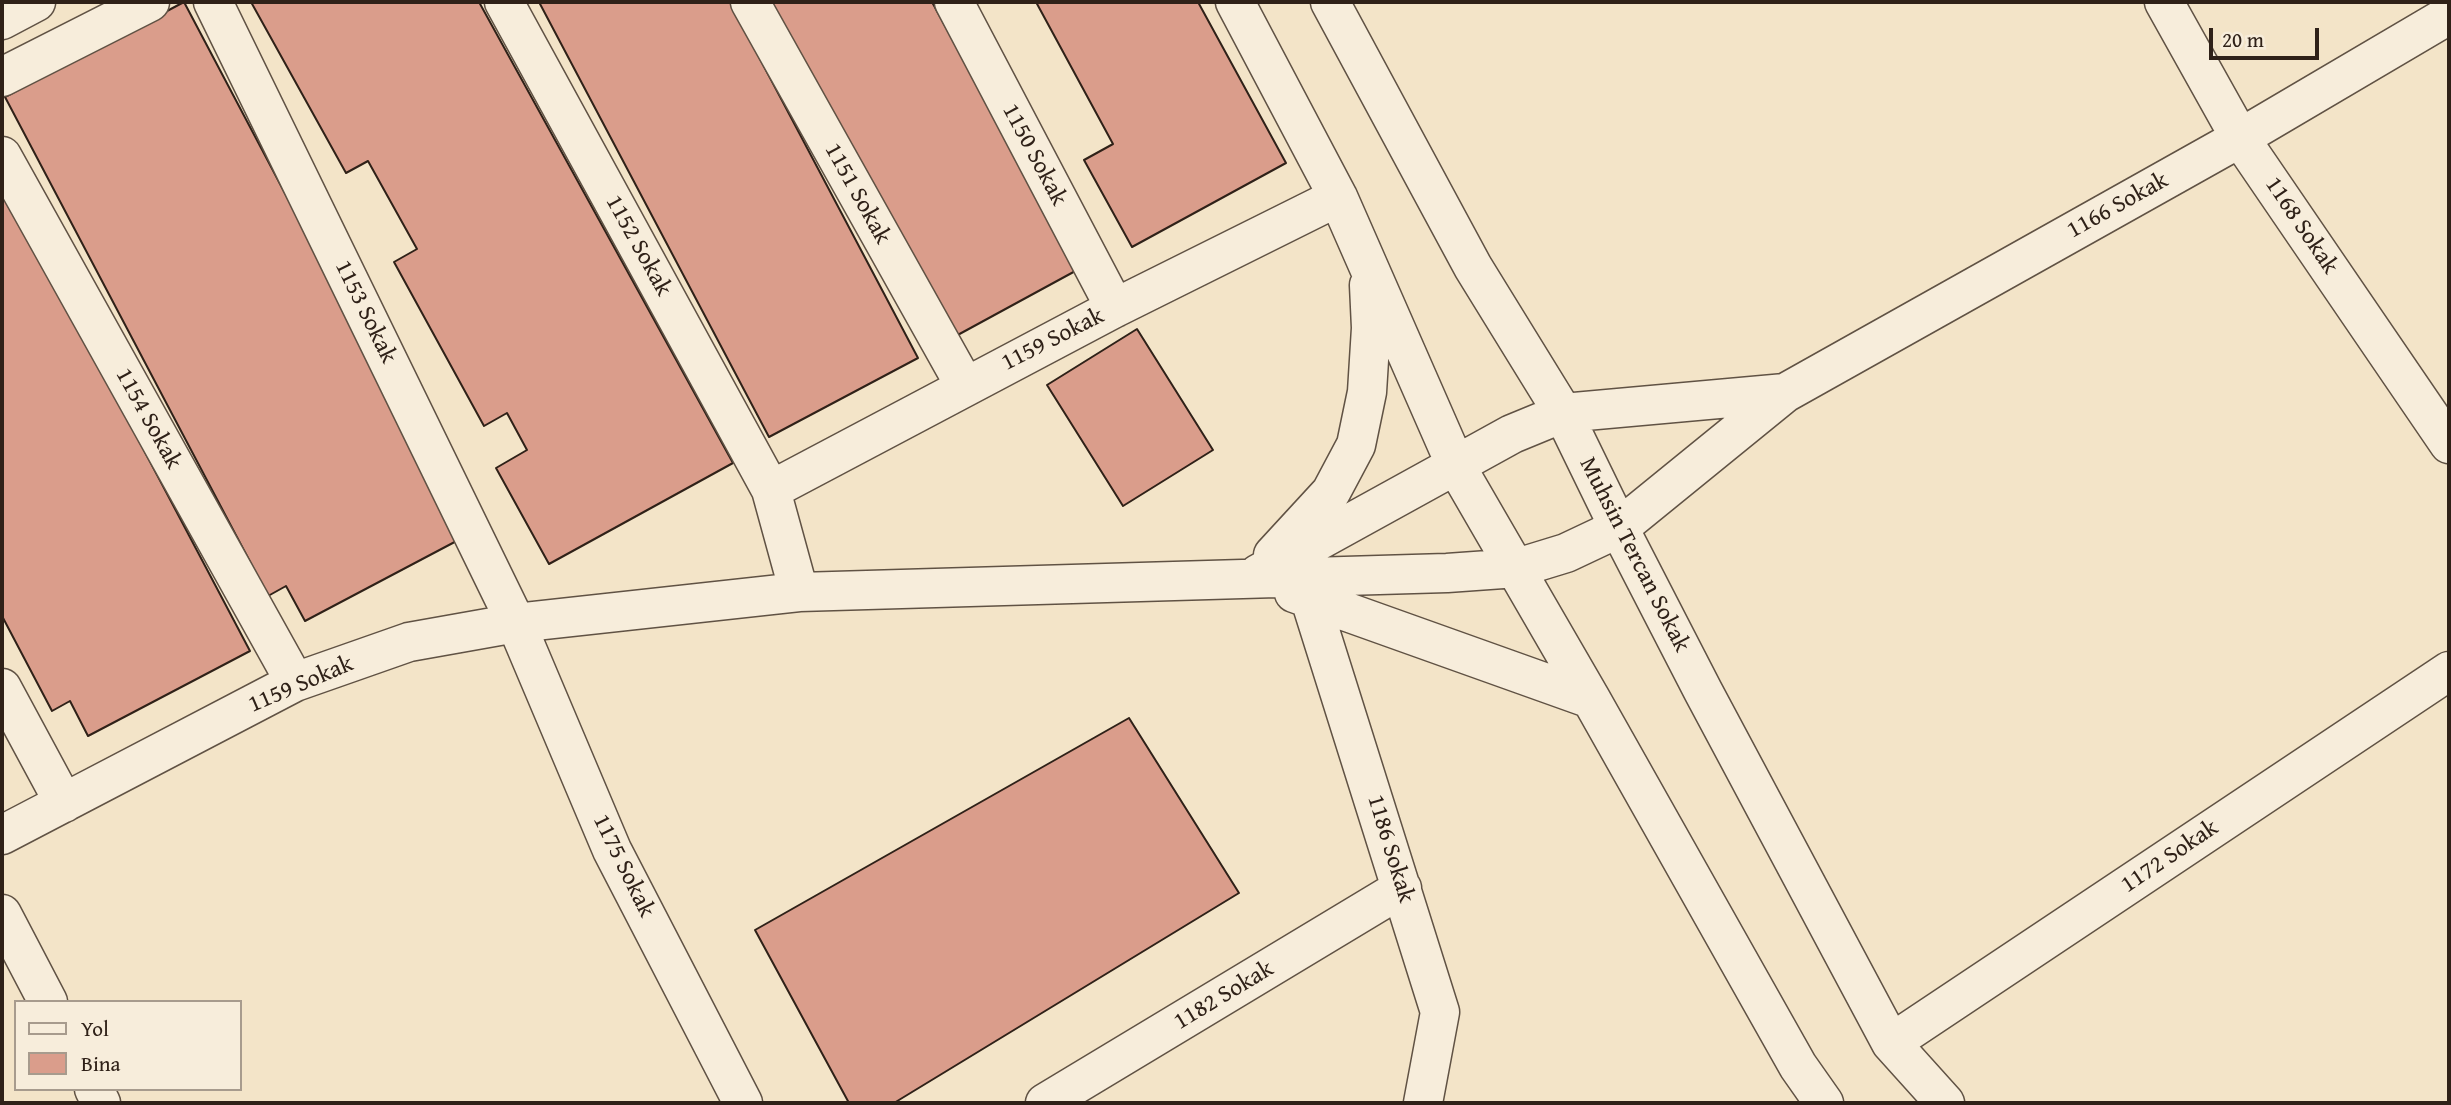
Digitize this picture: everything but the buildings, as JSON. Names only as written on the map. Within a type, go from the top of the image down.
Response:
[{"type":"street","points":[[2,20],[36,2]]},
{"type":"street","points":[[2,77],[150,2]]},
{"type":"street","name":"1153 Sokak","points":[[214,2],[516,623]]},
{"type":"street","name":"1152 Sokak","points":[[504,2],[771,490],[799,592]]},
{"type":"street","name":"1151 Sokak","points":[[750,2],[965,386]]},
{"type":"street","name":"1150 Sokak","points":[[954,2],[1115,308]]},
{"type":"street","points":[[1235,2],[1338,197],[1456,466],[1517,568],[1798,1066],[1824,1103]]},
{"type":"street","name":"Muhsin Tercan Sokak","points":[[1330,2],[1473,267],[1563,413],[1709,703],[1892,1043],[1945,1103]]},
{"type":"street","name":"1168 Sokak","points":[[2164,2],[2240,138],[2449,444]]},
{"type":"street","name":"1166 Sokak","points":[[1253,577],[1447,573],[1517,568],[1566,553],[1619,528],[1785,393],[2240,138],[2449,15]]},
{"type":"street","name":"1154 Sokak","points":[[2,156],[295,682]]},
{"type":"street","name":"1159 Sokak","points":[[771,490],[1115,308],[1338,197]]},
{"type":"street","points":[[1368,267],[1371,328],[1367,392],[1356,446],[1331,492],[1253,577],[1591,699]]},
{"type":"street","name":"1166 Sokak","points":[[1253,577],[1512,434],[1563,413],[1785,393]]},
{"type":"street","name":"1159 Sokak","points":[[2,835],[295,682],[409,642],[516,623],[799,592],[1253,577]]},
{"type":"street","name":"1186 Sokak","points":[[1310,599],[1440,1012],[1423,1103]]},
{"type":"street","name":"1175 Sokak","points":[[516,623],[612,850],[743,1103]]},
{"type":"street","name":"1172 Sokak","points":[[1892,1043],[2449,671]]},
{"type":"street","points":[[2,688],[64,803]]},
{"type":"street","name":"1182 Sokak","points":[[1045,1103],[1402,888]]},
{"type":"street","points":[[2,914],[47,1000]]}]
